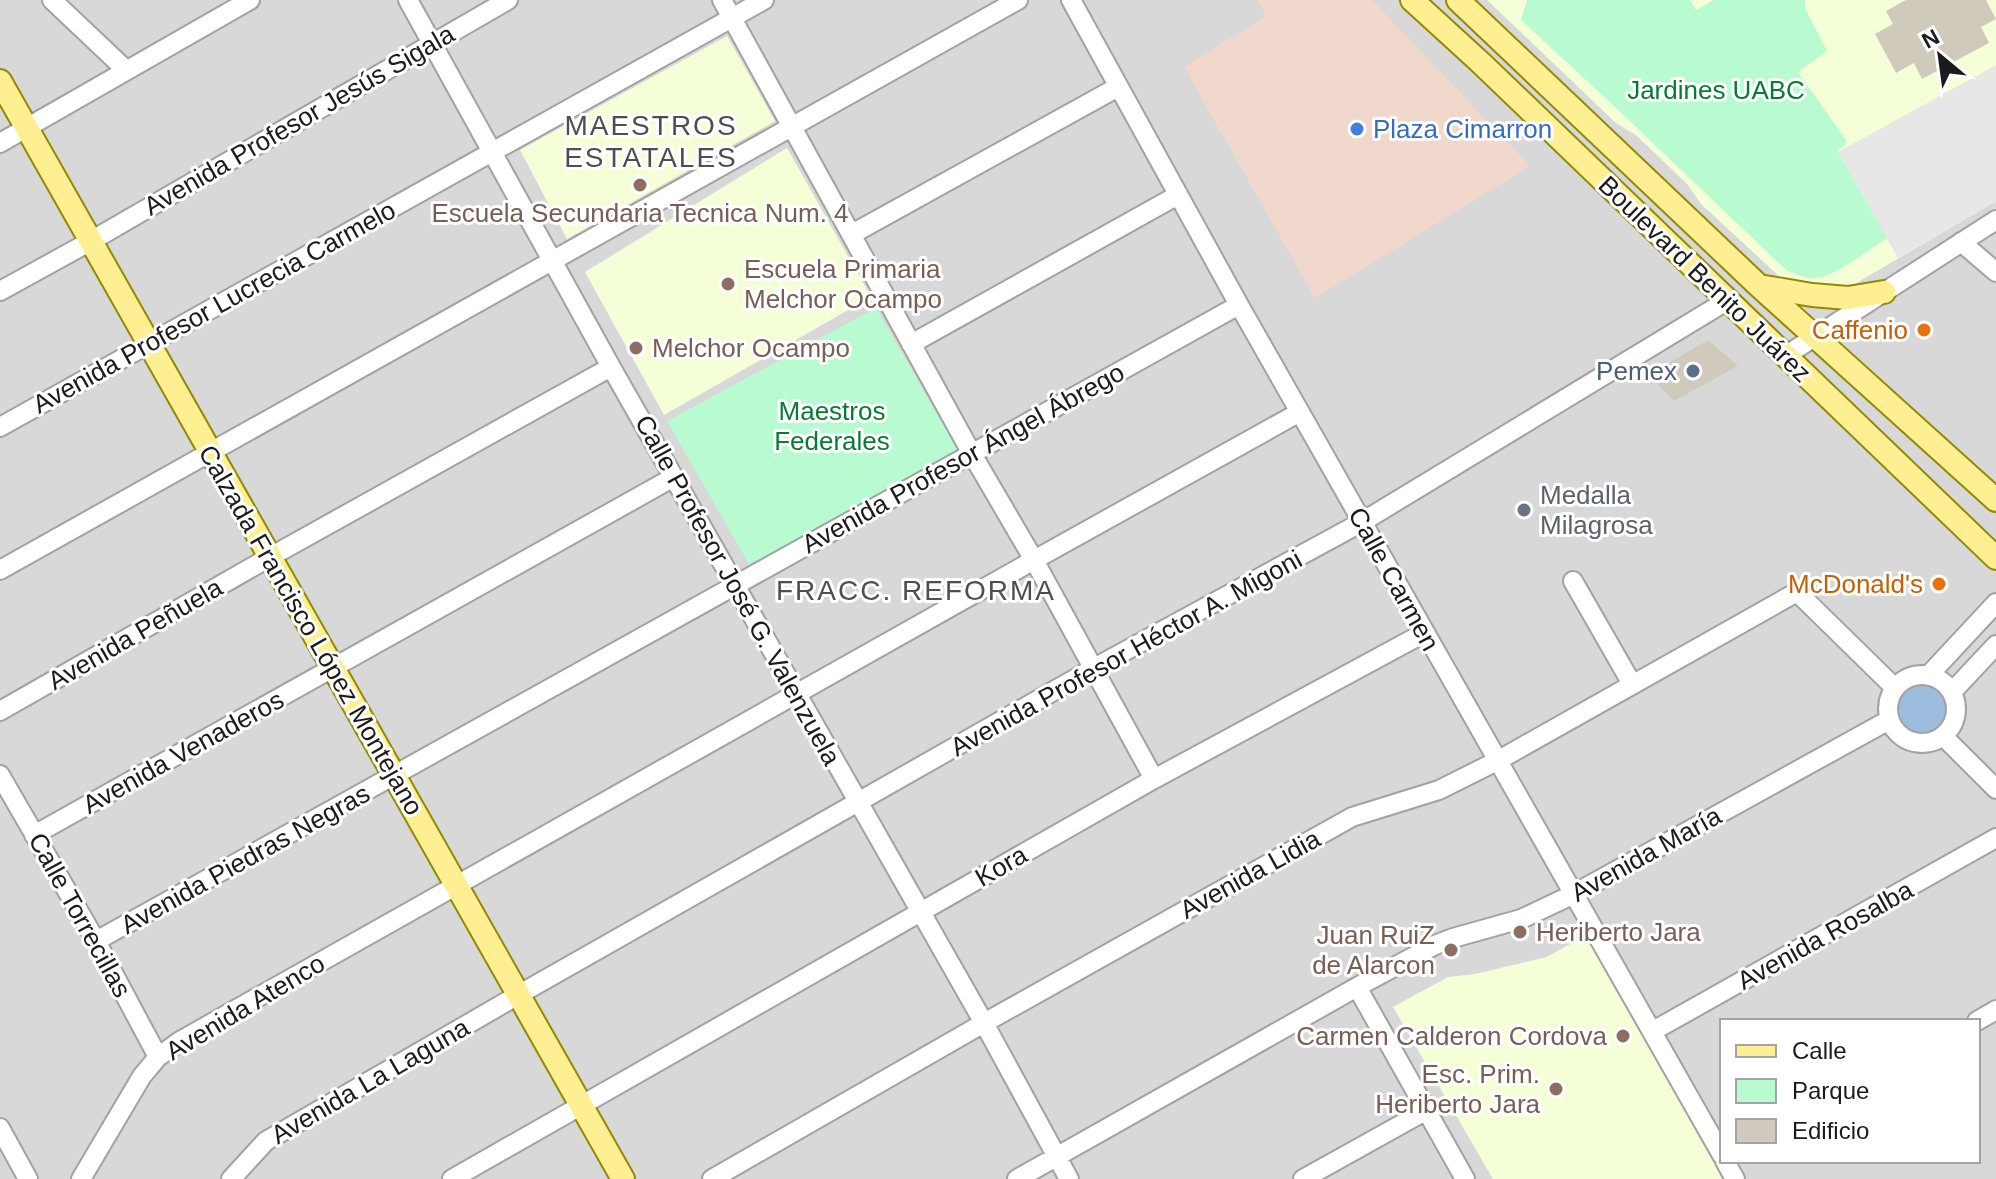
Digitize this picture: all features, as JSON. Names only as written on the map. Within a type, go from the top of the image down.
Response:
[{"type":"main road","name":"Boulevard Benito Juárez","points":[[1412,0],[1996,558]]},
{"type":"main road","name":"Boulevard Benito Juárez","points":[[1458,0],[1759,286],[1996,500]]},
{"type":"main road","name":"Calzada Francisco López Montejano","points":[[0,81],[623,1179]]},
{"type":"main road","points":[[1759,286],[1848,298],[1884,292]]},
{"type":"street","points":[[52,0],[126,70]]},
{"type":"street","points":[[0,143],[250,0]]},
{"type":"street","name":"Calle Profesor José G. Valenzuela","points":[[408,0],[611,367],[984,1023],[1069,1179]]},
{"type":"street","name":"Avenida Profesor Jesús Sigala","points":[[0,291],[508,0]]},
{"type":"street","points":[[722,0],[1154,779]]},
{"type":"street","name":"Avenida Profesor Lucrecia Carmelo","points":[[0,427],[764,0]]},
{"type":"street","points":[[0,570],[1018,0]]},
{"type":"street","name":"Calle Carmen","points":[[1071,0],[1239,305],[1720,1151]]},
{"type":"street","points":[[204,25],[212,1]]},
{"type":"street","points":[[852,234],[1118,87]]},
{"type":"street","points":[[911,344],[1178,195]]},
{"type":"street","points":[[1785,356],[1996,220]]},
{"type":"street","points":[[1961,242],[1996,272]]},
{"type":"street","name":"Avenida Profesor Héctor A. Migoni","points":[[518,995],[1094,668],[1362,522],[1728,300]]},
{"type":"street","name":"Avenida Profesor Ángel Ábrego","points":[[394,776],[1239,305]]},
{"type":"street","name":"Avenida Peñuela","points":[[0,711],[611,367]]},
{"type":"street","name":"Avenida Atenco","points":[[81,1179],[142,1076],[158,1057],[180,1041],[1300,412]]},
{"type":"street","name":"Avenida Venaderos","points":[[34,835],[674,477]]},
{"type":"street","points":[[1573,581],[1632,684]]},
{"type":"street","name":"Avenida Lidia","points":[[712,1179],[1352,817],[1439,790],[1497,761],[1797,592],[1895,688]]},
{"type":"street","points":[[1928,676],[1996,603]]},
{"type":"street","name":"Kora","points":[[452,1179],[1154,779],[1424,633]]},
{"type":"street","points":[[1952,692],[1996,645]]},
{"type":"street","points":[[1928,676],[1937,679],[1952,692],[1956,704],[1955,716],[1943,736],[1918,744],[1895,732],[1887,709],[1889,698],[1901,681],[1928,676]]},
{"type":"street","name":"Avenida María","points":[[1017,1179],[1435,945],[1521,919],[1574,894],[1889,720]]},
{"type":"street","points":[[1943,736],[1996,789]]},
{"type":"street","name":"Calle Torrecillas","points":[[0,775],[96,941],[158,1057]]},
{"type":"street","name":"Avenida Piedras Negras","points":[[96,941],[394,776]]},
{"type":"street","name":"Avenida Rosalba","points":[[1653,1031],[1996,838]]},
{"type":"street","points":[[1357,987],[1465,1179]]},
{"type":"street","name":"Avenida La Laguna","points":[[231,1179],[266,1141],[518,995]]},
{"type":"street","points":[[1303,1179],[1427,1110]]},
{"type":"street","points":[[0,1128],[28,1179]]},
{"type":"shaded area","points":[[0,0],[1996,0],[1996,1179],[0,1179]]},
{"type":"shaded area","name":"Plaza Cimarron","points":[[1258,0],[1372,0],[1530,166],[1315,298],[1184,67],[1266,16]]},
{"type":"shaded area","points":[[1487,0],[1996,0],[1996,201],[1848,288],[1802,287],[1781,278],[1701,204],[1687,184],[1636,135],[1617,124]]},
{"type":"shaded area","points":[[727,36],[775,121],[567,239],[520,150]]},
{"type":"shaded area","points":[[1996,65],[1996,201],[1898,258],[1838,152]]},
{"type":"shaded area","name":"Escuela Primaria Melchor Ocampo","points":[[787,148],[871,297],[664,415],[585,272]]},
{"type":"shaded area","name":"Esc. Prim. Heriberto Jara","points":[[1586,935],[1722,1179],[1493,1179],[1393,1007],[1448,977],[1475,974],[1547,957]]},
{"type":"green space","name":"Jardines UABC","points":[[1527,0],[1690,0],[1696,10],[1714,0],[1805,0],[1805,8],[1827,51],[1798,72],[1846,140],[1838,152],[1887,238],[1823,277],[1808,278],[1786,270],[1521,20]]},
{"type":"green space","name":"Maestros Federales","points":[[876,308],[959,453],[749,564],[667,421]]},
{"type":"water","points":[[1924,679],[1935,683],[1947,694],[1954,706],[1954,713],[1944,731],[1935,737],[1918,739],[1896,720],[1895,709],[1909,685]]},
{"type":"building","points":[[1906,0],[1986,0],[1996,19],[1981,27],[1989,43],[1922,79],[1914,63],[1896,73],[1875,34],[1893,24],[1886,11]]},
{"type":"building","name":"Pemex","points":[[1708,340],[1738,366],[1674,401],[1648,375]]},
{"type":"place","name":"Plaza Cimarron","points":[[1357,129]]},
{"type":"place","name":"Escuela Secundaria Tecnica Num. 4","points":[[640,185]]},
{"type":"place","name":"Escuela Primaria Melchor Ocampo","points":[[728,284]]},
{"type":"place","name":"Caffenio","points":[[1924,330]]},
{"type":"place","name":"Melchor Ocampo","points":[[636,348]]},
{"type":"place","name":"Pemex","points":[[1693,371]]},
{"type":"place","name":"Medalla Milagrosa","points":[[1524,510]]},
{"type":"place","name":"McDonald's","points":[[1939,584]]},
{"type":"place","name":"Heriberto Jara","points":[[1520,932]]},
{"type":"place","name":"Juan RuiZ de Alarcon","points":[[1451,950]]},
{"type":"place","name":"Carmen Calderon Cordova","points":[[1623,1036]]},
{"type":"place","name":"Esc. Prim. Heriberto Jara","points":[[1556,1089]]},
{"type":"district","name":"MAESTROS ESTATALES","points":[[651,141]]},
{"type":"district","name":"FRACC. REFORMA","points":[[916,590]]}]
